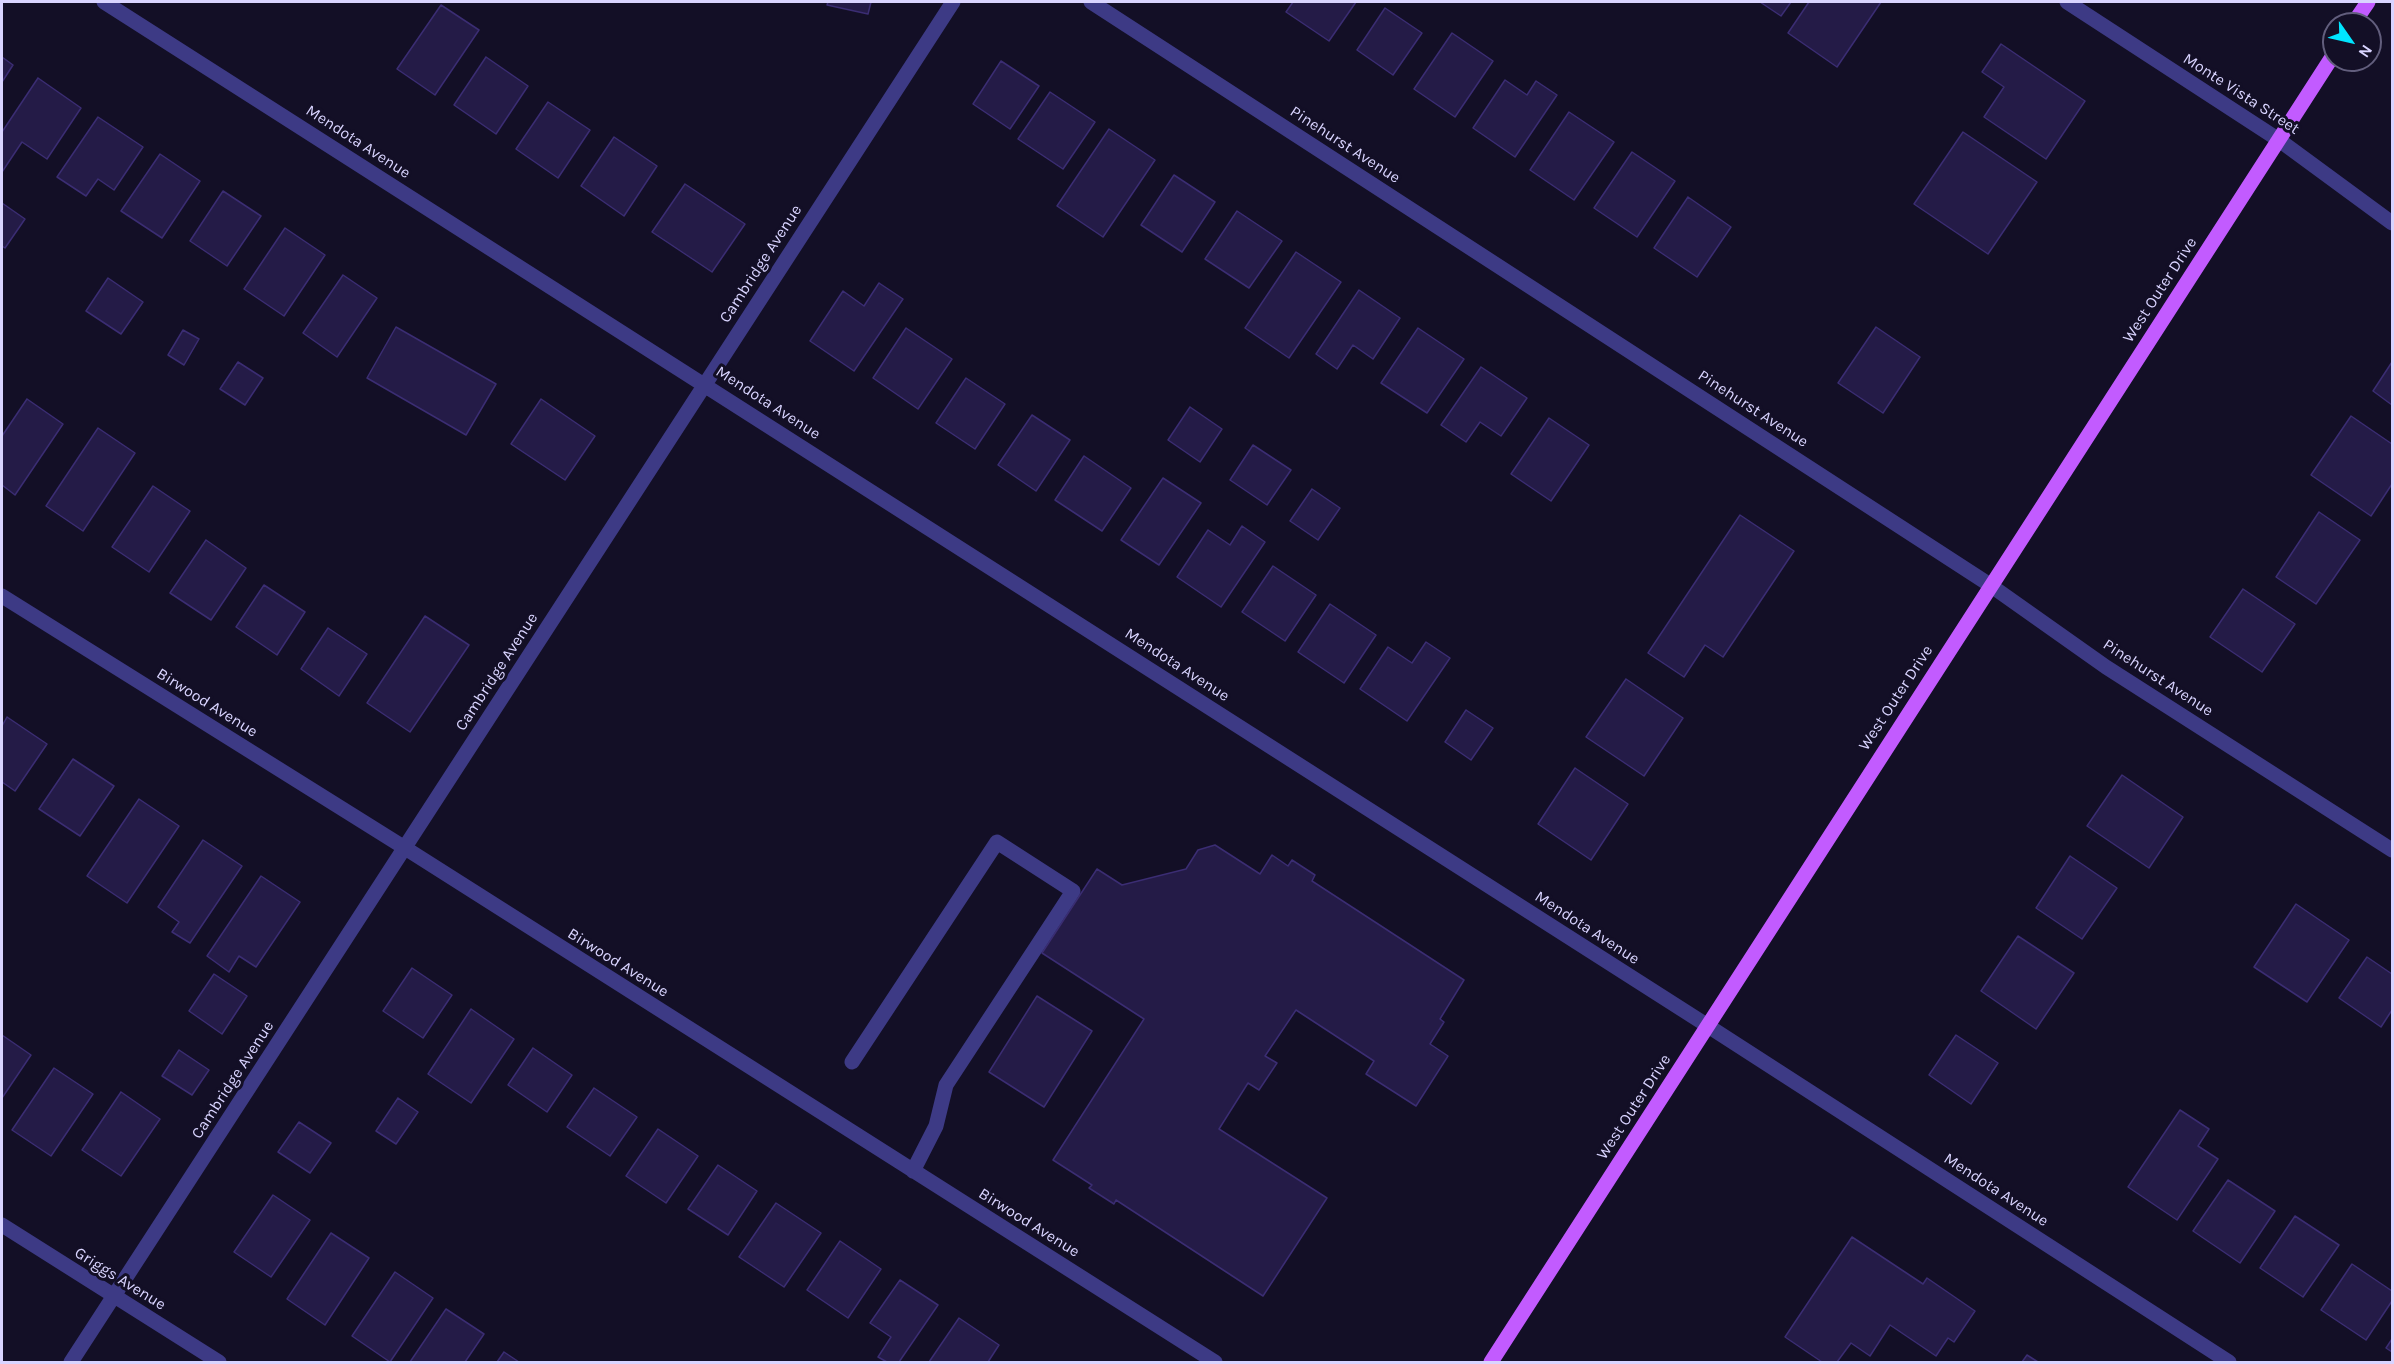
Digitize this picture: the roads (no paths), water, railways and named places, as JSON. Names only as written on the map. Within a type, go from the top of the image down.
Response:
[{"type":"main road","name":"West Outer Drive","points":[[1491,1362],[2322,72]]},
{"type":"street","name":"Mendota Avenue","points":[[104,2],[705,384],[2229,1362]]},
{"type":"street","name":"Cambridge Avenue","points":[[71,1362],[953,2]]},
{"type":"street","name":"Pinehurst Avenue","points":[[1091,2],[1990,585],[2106,667],[2392,850]]},
{"type":"street","name":"Monte Vista Street","points":[[2067,2],[2279,140],[2392,223]]},
{"type":"street","name":"Birwood Avenue","points":[[2,596],[405,848],[1215,1362]]},
{"type":"street","points":[[852,1062],[997,842],[1073,891],[946,1085],[936,1126],[913,1171]]},
{"type":"street","name":"Griggs Avenue","points":[[2,1226],[219,1362]]}]
